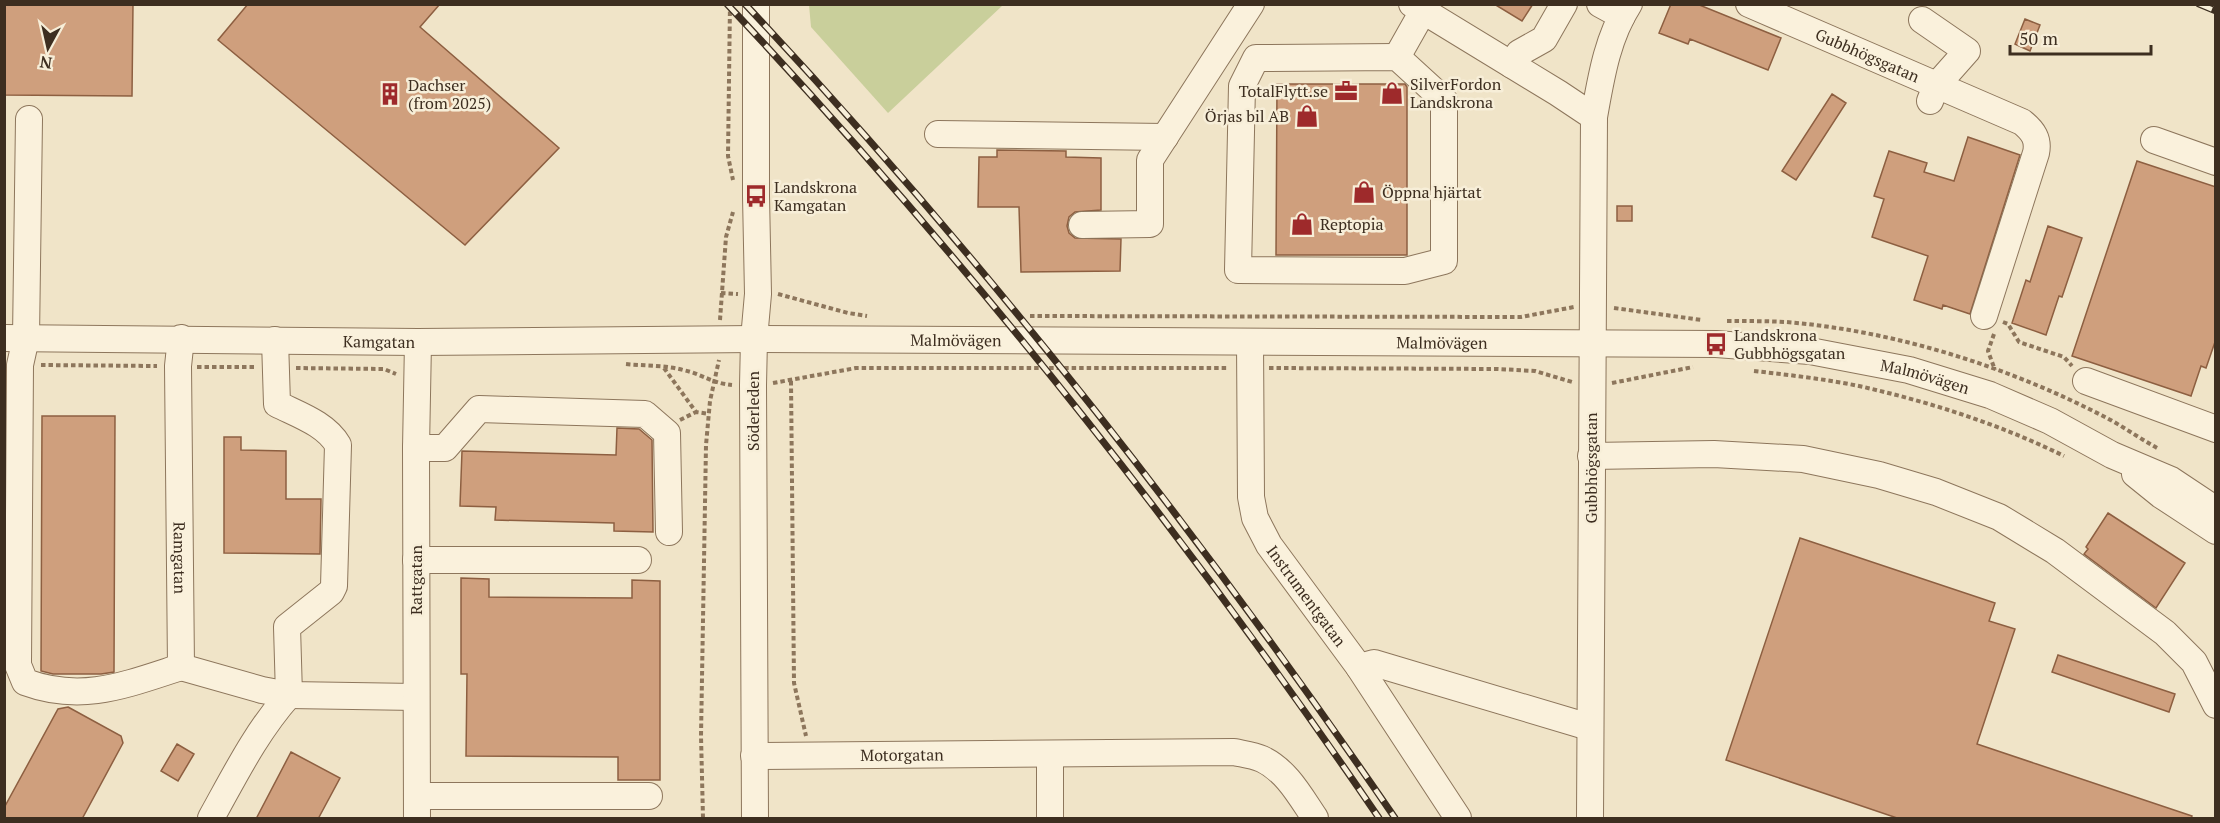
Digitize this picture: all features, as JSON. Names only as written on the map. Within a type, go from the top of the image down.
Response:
[{"type":"street","name":"Söderleden","points":[[755,819],[753,385],[758,294],[756,4]]},
{"type":"street","points":[[1082,225],[1150,224],[1150,160],[1251,4]]},
{"type":"street","points":[[1512,65],[1519,53],[1544,39],[1564,4]]},
{"type":"street","name":"Gubbhögsgatan","points":[[1752,5],[1818,26],[1933,94],[2022,123],[2032,130],[2037,147],[1984,316]]},
{"type":"street","points":[[1397,57],[1418,8],[1512,65],[1603,107]]},
{"type":"street","name":"Gubbhögsgatan","points":[[1590,819],[1591,343],[1603,107],[1602,74],[1617,8]]},
{"type":"street","points":[[1922,20],[1967,51],[1933,94]]},
{"type":"street","points":[[1397,57],[1444,100],[1444,261],[1405,271],[1238,270],[1242,86],[1257,58],[1397,57]]},
{"type":"street","points":[[29,119],[15,338],[20,365],[18,665],[24,682],[45,690],[70,692],[108,690],[181,668],[289,695],[416,697]]},
{"type":"street","points":[[938,134],[1166,137]]},
{"type":"street","points":[[2154,140],[2216,162]]},
{"type":"street","name":"Kamgatan","points":[[15,338],[418,342],[754,339]]},
{"type":"street","name":"Ramgatan","points":[[181,338],[178,366],[181,668]]},
{"type":"street","name":"Malmövägen","points":[[754,339],[1716,344],[1798,350],[1909,370],[1990,395],[2050,421],[2112,455],[2171,480],[2216,510]]},
{"type":"street","points":[[211,819],[249,749],[270,716],[289,695],[287,627],[331,592],[334,586],[339,445],[324,428],[277,404],[275,340]]},
{"type":"street","name":"Rattgatan","points":[[417,807],[418,342]]},
{"type":"street","name":"Instrumentgatan","points":[[1250,342],[1251,497],[1255,518],[1269,545],[1359,667],[1458,819]]},
{"type":"street","points":[[2086,381],[2216,429]]},
{"type":"street","points":[[416,448],[445,448],[479,409],[645,414],[667,433],[669,532]]},
{"type":"street","points":[[1591,456],[1714,454],[1803,459],[1879,475],[1978,508],[1999,517],[2055,551],[2165,633],[2194,662],[2216,705]]},
{"type":"street","name":"Malmövägen","points":[[2112,455],[2161,495],[2216,531]]},
{"type":"street","points":[[416,560],[638,560]]},
{"type":"street","points":[[1359,667],[1374,663],[1589,728]]},
{"type":"street","name":"Motorgatan","points":[[754,756],[1234,752],[1260,758],[1276,768],[1292,784],[1315,819]]},
{"type":"street","points":[[1050,754],[1050,819]]},
{"type":"street","points":[[417,807],[649,796]]},
{"type":"path","points":[[730,4],[728,156],[733,182]]},
{"type":"path","points":[[703,819],[701,736],[706,445],[710,401],[719,365],[720,292],[726,237],[733,215],[733,204]]},
{"type":"path","points":[[1984,316],[1997,324],[1988,351],[1995,370]]},
{"type":"path","points":[[1984,316],[2008,324],[2019,342],[2064,357],[2086,381]]},
{"type":"path","points":[[623,364],[696,373],[716,383],[753,385],[791,381],[856,368],[1498,369],[1536,371],[1568,382],[1613,383],[1699,367]]},
{"type":"path","points":[[20,365],[384,369],[400,376],[418,376]]},
{"type":"path","points":[[664,368],[696,412],[710,414]]},
{"type":"path","points":[[1743,369],[1858,386],[1934,405],[2027,438],[2066,457]]},
{"type":"path","points":[[791,381],[794,683],[810,756]]},
{"type":"green space","points":[[809,4],[1003,5],[888,113],[811,27]]},
{"type":"building","points":[[4,4],[133,4],[132,96],[4,95]]},
{"type":"building","name":"Dachser (from 2025)","points":[[248,4],[440,4],[420,27],[559,148],[465,245],[218,40]]},
{"type":"building","points":[[1494,4],[1533,4],[1522,21]]},
{"type":"building","points":[[1671,4],[1697,4],[1781,38],[1768,70],[1690,39],[1688,44],[1659,33]]},
{"type":"building","points":[[2025,19],[2040,25],[2030,51],[2015,44]]},
{"type":"building","points":[[1277,84],[1405,84],[1407,87],[1407,255],[1276,255]]},
{"type":"building","points":[[1832,94],[1846,103],[1796,180],[1782,171]]},
{"type":"building","points":[[1968,137],[2020,155],[1970,314],[1943,305],[1942,309],[1914,300],[1928,256],[1872,237],[1884,199],[1874,196],[1889,151],[1927,163],[1924,172],[1954,181]]},
{"type":"building","points":[[997,150],[1066,151],[1066,157],[1101,158],[1101,210],[1075,212],[1069,217],[1067,226],[1069,233],[1075,238],[1121,239],[1120,271],[1021,272],[1019,207],[978,207],[979,157],[997,157]]},
{"type":"building","points":[[2137,161],[2216,187],[2216,339],[2206,368],[2201,366],[2191,396],[2072,356]]},
{"type":"building","points":[[1617,206],[1632,206],[1632,221],[1617,221]]},
{"type":"building","points":[[2048,226],[2082,238],[2046,335],[2012,323],[2026,280],[2030,282]]},
{"type":"building","points":[[42,416],[115,416],[114,672],[53,674],[41,671]]},
{"type":"building","points":[[617,428],[639,429],[652,440],[653,532],[614,531],[614,523],[495,520],[496,507],[460,506],[462,451],[616,455]]},
{"type":"building","points":[[224,437],[241,437],[241,450],[286,451],[286,499],[321,499],[320,554],[224,553]]},
{"type":"building","points":[[2108,513],[2185,563],[2156,608],[2084,554],[2088,549],[2086,547]]},
{"type":"building","points":[[1800,538],[1995,603],[1989,621],[2015,629],[1977,744],[2192,816],[2191,819],[1900,819],[1726,760]]},
{"type":"building","points":[[461,578],[489,579],[489,597],[632,598],[632,580],[660,581],[660,780],[618,780],[618,757],[466,756],[467,674],[461,674]]},
{"type":"building","points":[[2058,655],[2175,694],[2169,712],[2052,672]]},
{"type":"building","points":[[68,707],[121,736],[123,743],[82,819],[4,819],[4,808],[58,709]]},
{"type":"building","points":[[177,744],[194,754],[178,781],[161,771]]},
{"type":"building","points":[[291,752],[340,778],[318,819],[256,819]]},
{"type":"railway","points":[[727,4],[902,198],[1069,399],[1228,605],[1379,818]]},
{"type":"railway","points":[[745,4],[920,198],[1086,399],[1244,605],[1395,818]]},
{"type":"railway","points":[[2199,4],[2216,11]]},
{"type":"place","name":"TotalFlytt.se","points":[[1346,91]]},
{"type":"place","name":"SilverFordon Landskrona","points":[[1392,93]]},
{"type":"place","name":"Dachser (from 2025)","points":[[390,94]]},
{"type":"place","name":"Örjas bil AB","points":[[1307,116]]},
{"type":"place","name":"Öppna hjärtat","points":[[1364,192]]},
{"type":"place","name":"Landskrona Kamgatan","points":[[756,196]]},
{"type":"place","name":"Reptopia","points":[[1302,224]]},
{"type":"place","name":"Landskrona Gubbhögsgatan","points":[[1716,344]]}]
